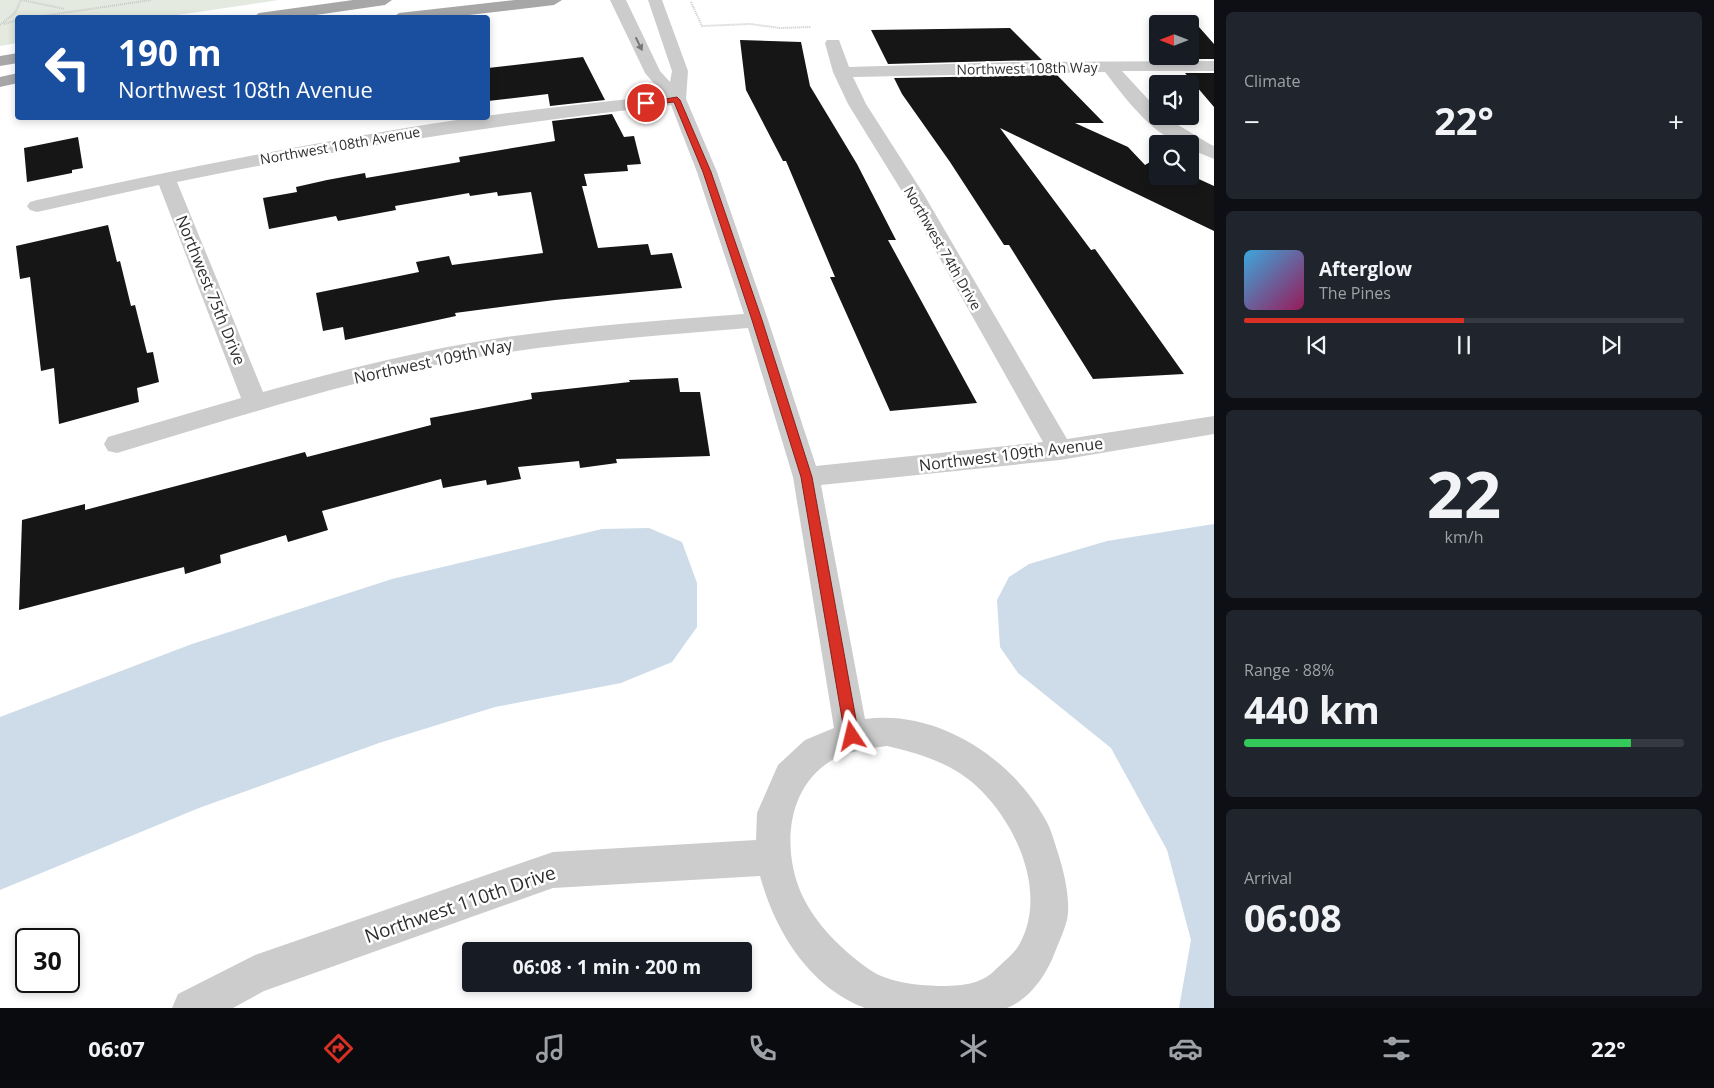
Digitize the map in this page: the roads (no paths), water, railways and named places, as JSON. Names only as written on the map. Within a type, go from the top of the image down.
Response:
[{"type":"main road","points":[[281,15],[385,0]]},
{"type":"main road","points":[[425,15],[554,0]]},
{"type":"main road","points":[[0,61],[15,58]]},
{"type":"main road","points":[[0,82],[15,79]]},
{"type":"street","points":[[618,0],[653,73],[677,100],[707,172],[757,320],[806,477],[852,736]]},
{"type":"street","points":[[655,0],[680,71],[677,100]]},
{"type":"street","name":"Northwest 74th Drive","points":[[833,43],[841,72],[856,106],[911,191],[1060,450]]},
{"type":"street","points":[[1110,66],[1151,117],[1178,136],[1214,153]]},
{"type":"street","name":"Northwest 108th Way","points":[[841,72],[1110,66],[1214,66]]},
{"type":"street","name":"Northwest 108th Avenue","points":[[36,206],[166,178],[396,135],[497,120],[677,100]]},
{"type":"street","name":"Northwest 75th Drive","points":[[166,178],[256,403]]},
{"type":"street","name":"Northwest 109th Way","points":[[117,444],[256,403],[411,363],[504,345],[608,332],[757,320]]},
{"type":"street","name":"Northwest 109th Avenue","points":[[806,477],[1060,450],[1214,425]]},
{"type":"street","points":[[887,731],[932,741],[971,762],[1006,792],[1032,830],[1047,874],[1048,919],[1033,959],[1003,990],[962,1007],[910,1006],[859,986],[816,950],[786,904],[773,857],[775,814],[790,778],[817,751],[852,736],[887,731]]},
{"type":"street","name":"Northwest 110th Drive","points":[[192,1008],[255,975],[553,870],[773,857]]},
{"type":"water","points":[[1214,524],[1214,1008],[1179,1008],[1191,940],[1167,850],[1111,748],[1018,673],[1000,647],[997,600],[1009,577],[1029,564],[1107,541]]},
{"type":"water","points":[[649,528],[682,542],[697,583],[697,627],[672,662],[621,683],[495,707],[379,743],[199,808],[0,890],[0,717],[192,644],[392,579],[602,529]]}]
